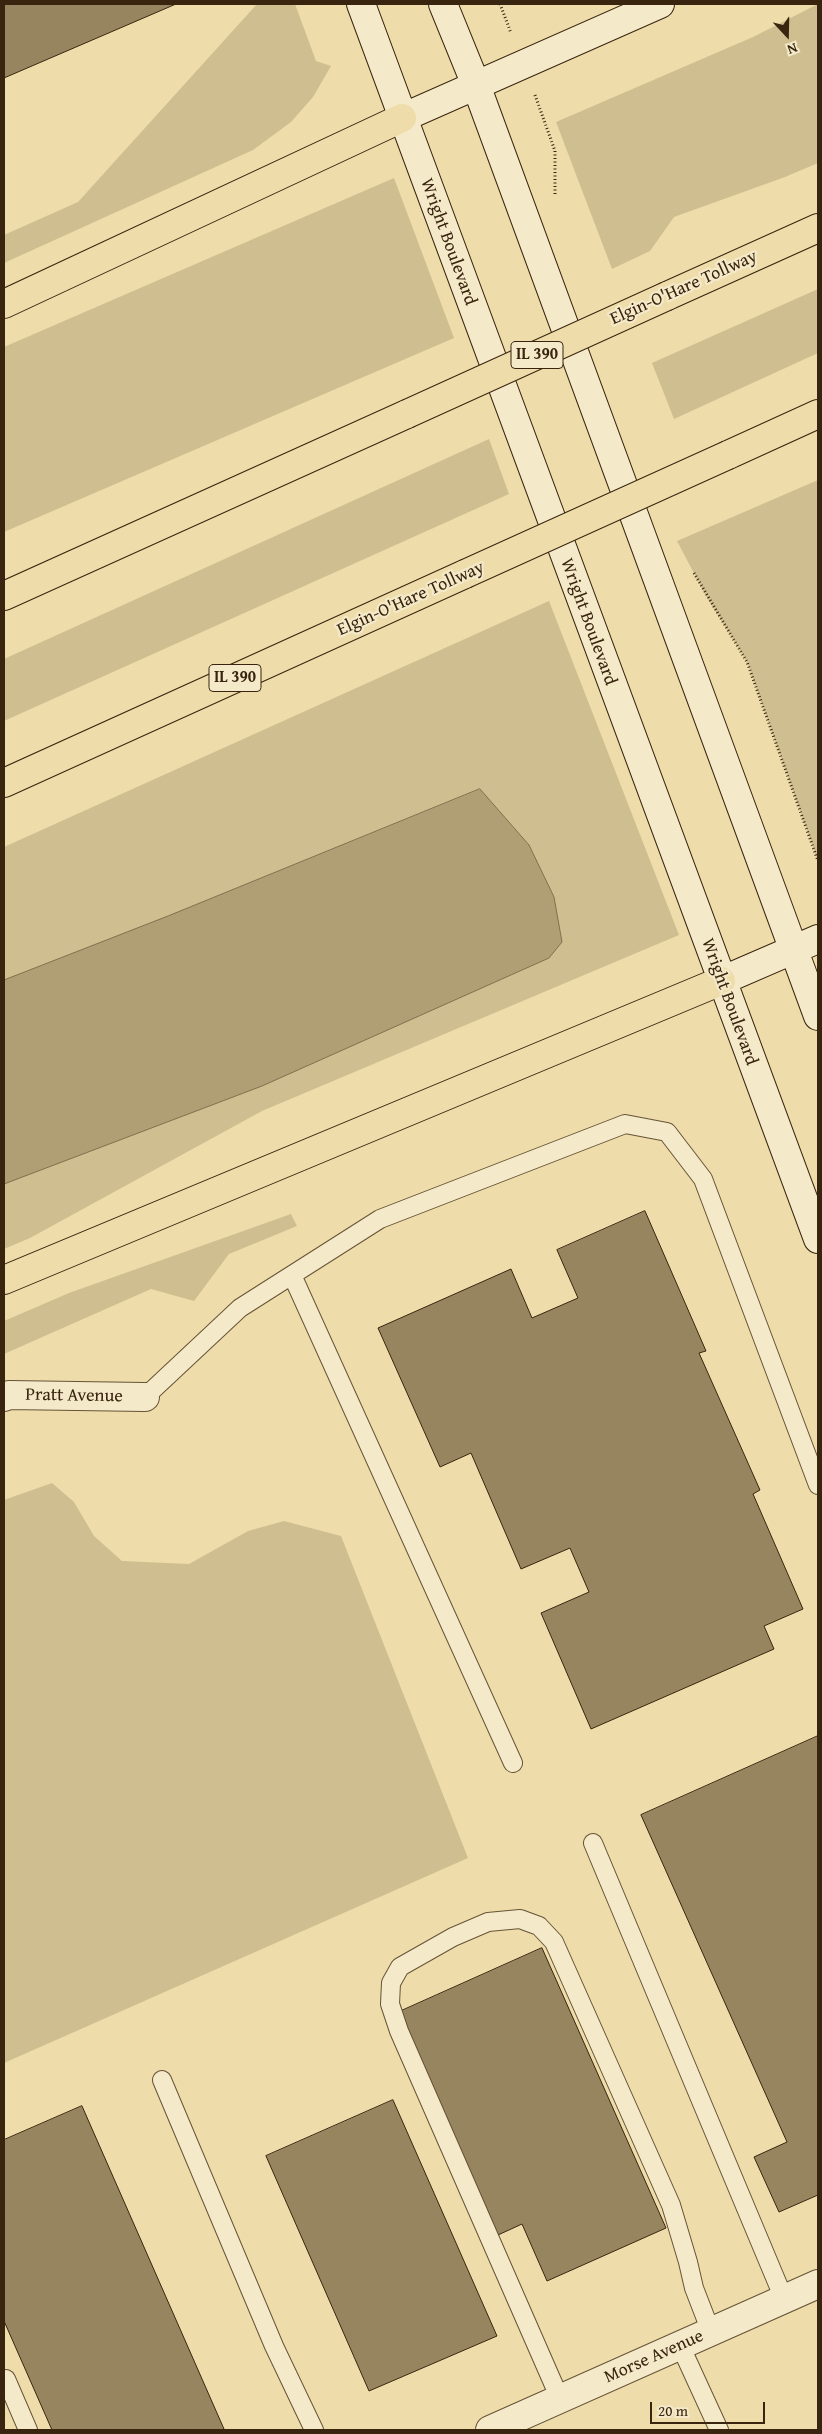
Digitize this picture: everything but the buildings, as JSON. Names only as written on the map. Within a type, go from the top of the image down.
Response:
[{"type":"highway","points":[[4,304],[402,118]]},
{"type":"highway","name":"Elgin-O'Hare Tollway","points":[[4,596],[818,228]]},
{"type":"highway","name":"Elgin-O'Hare Tollway","points":[[4,783],[818,414]]},
{"type":"highway","points":[[4,1280],[721,981]]},
{"type":"street","name":"Wright Boulevard","points":[[361,4],[818,1239]]},
{"type":"street","points":[[443,4],[476,85],[807,944],[818,1016]]},
{"type":"street","points":[[402,118],[660,4]]},
{"type":"street","points":[[721,981],[807,944]]},
{"type":"street","name":"Pratt Avenue","points":[[4,1397],[9,1394],[145,1397]]},
{"type":"street","name":"Morse Avenue","points":[[490,2430],[818,2284]]},
{"type":"lane","points":[[145,1397],[240,1308],[380,1219],[625,1124],[667,1132],[703,1179],[818,1485]]},
{"type":"lane","points":[[292,1275],[513,1763]]},
{"type":"lane","points":[[593,1843],[784,2299]]},
{"type":"lane","points":[[560,2399],[398,2031],[390,2004],[391,1983],[400,1967],[488,1922],[520,1919],[539,1926],[554,1942],[671,2205],[694,2288],[711,2332]]},
{"type":"lane","points":[[162,2080],[274,2346],[314,2430]]},
{"type":"lane","points":[[680,2345],[719,2430]]},
{"type":"lane","points":[[6,2379],[28,2430]]},
{"type":"path","points":[[500,4],[555,151],[555,204]]},
{"type":"path","points":[[690,564],[747,662],[818,861]]},
{"type":"shaded area","points":[[257,4],[295,4],[316,61],[331,66],[313,97],[291,122],[253,150],[4,263],[4,235],[78,202]]},
{"type":"shaded area","points":[[818,4],[818,163],[785,177],[674,217],[650,251],[612,269],[556,122],[753,37]]},
{"type":"shaded area","points":[[394,178],[454,338],[4,532],[4,347]]},
{"type":"shaded area","points":[[818,289],[818,353],[674,419],[652,363]]},
{"type":"shaded area","points":[[489,439],[509,494],[4,721],[4,659]]},
{"type":"shaded area","points":[[818,480],[818,861],[747,662],[706,596],[677,541]]},
{"type":"shaded area","points":[[549,601],[679,935],[262,1111],[30,1238],[4,1249],[4,1184],[262,1086],[549,958],[562,942],[554,897],[529,845],[480,789],[168,916],[4,980],[4,847]]},
{"type":"shaded area","points":[[480,789],[529,845],[554,897],[562,942],[549,958],[262,1086],[4,1184],[4,980],[168,916]]},
{"type":"shaded area","points":[[291,1214],[297,1226],[229,1254],[194,1301],[151,1289],[4,1354],[4,1321],[69,1293]]},
{"type":"shaded area","points":[[52,1483],[74,1502],[94,1536],[122,1561],[189,1564],[248,1531],[284,1521],[341,1536],[468,1858],[4,2063],[4,1500]]}]
